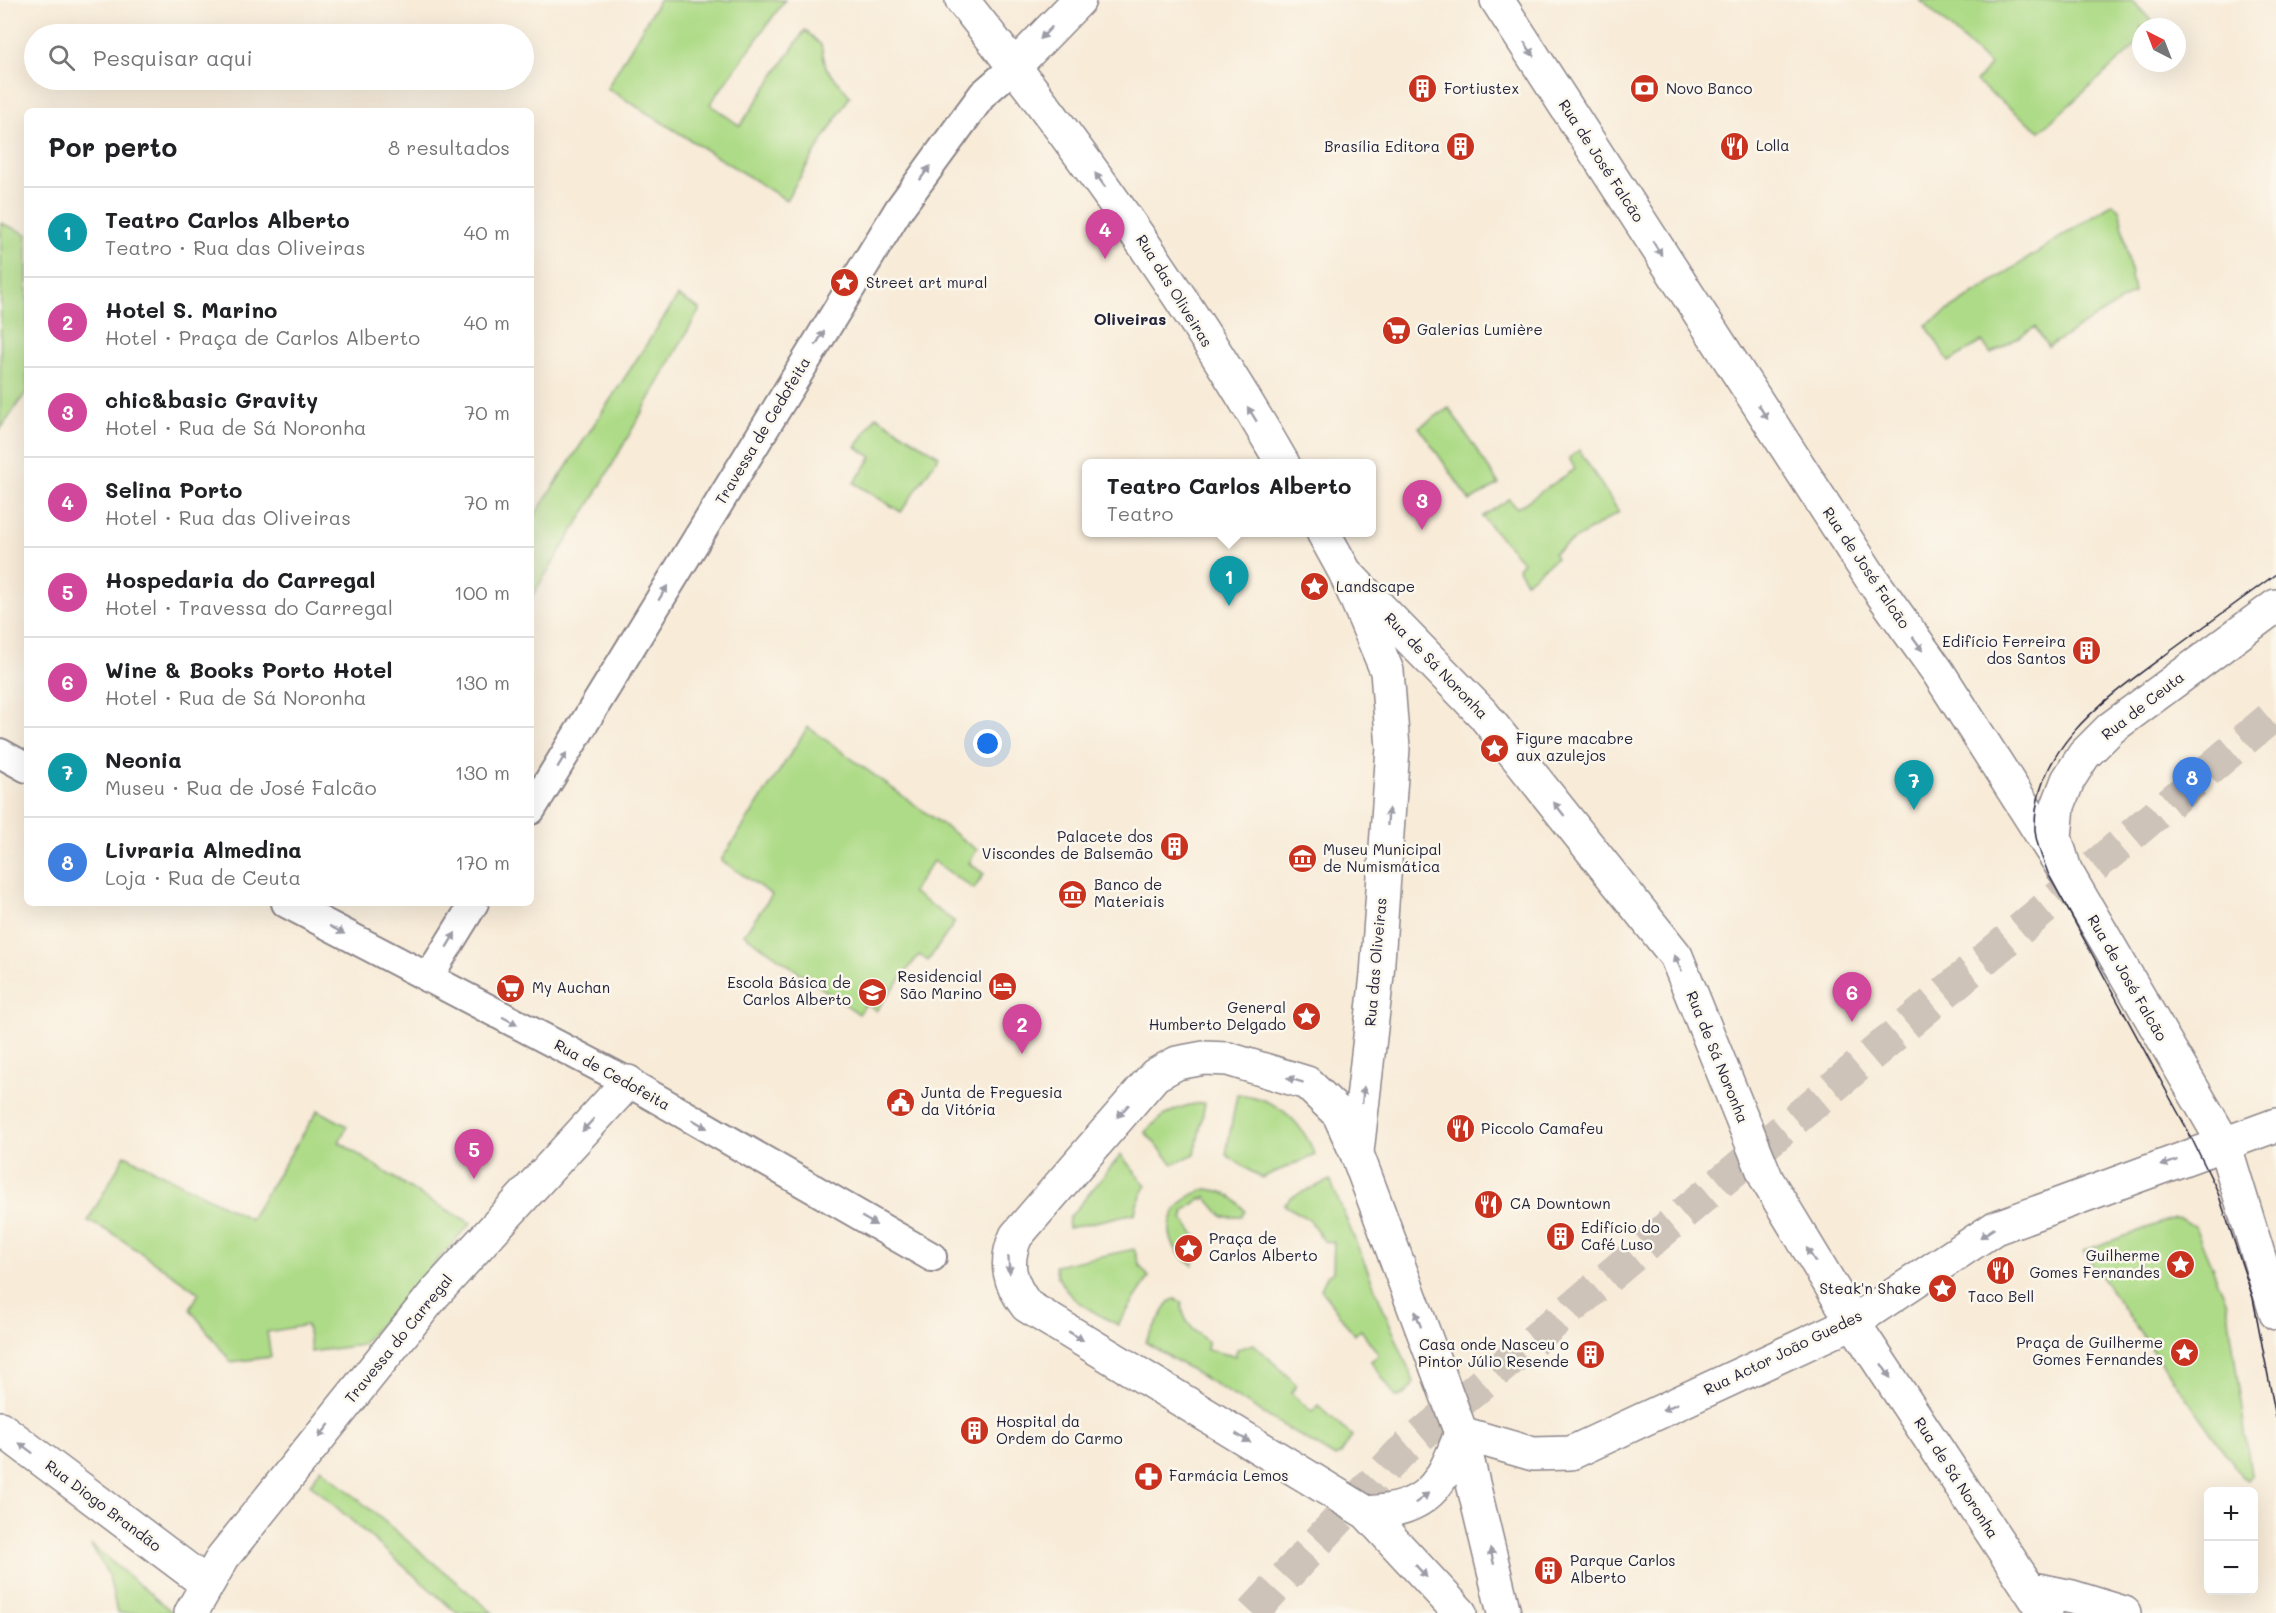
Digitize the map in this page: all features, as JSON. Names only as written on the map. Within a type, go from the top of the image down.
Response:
[{"type":"street","name":"Rua das Oliveiras","points":[[962,0],[1015,66],[1137,232],[1280,459]]},
{"type":"street","points":[[1015,66],[1079,0]]},
{"type":"street","name":"Rua de José Falcão","points":[[1497,0],[1875,584],[1944,681],[2065,870],[2224,1143],[2276,1313]]},
{"type":"street","name":"Travessa de Cedofeita","points":[[534,805],[899,209],[983,94],[1015,66]]},
{"type":"street","name":"Rua das Oliveiras","points":[[1326,537],[1345,572],[1387,671],[1393,748],[1377,975],[1357,1154]]},
{"type":"street","name":"Rua de Sá Noronha","points":[[1345,572],[1483,714],[1676,956],[1767,1180],[1853,1322],[2036,1600],[2072,1597],[2124,1613]]},
{"type":"street","name":"Rua de Ceuta","points":[[2065,870],[2055,837],[2058,806],[2068,780],[2084,755],[2111,728],[2276,606]]},
{"type":"street","points":[[0,753],[24,766]]},
{"type":"street","name":"Rua de Cedofeita","points":[[292,906],[628,1082],[932,1257]]},
{"type":"street","points":[[428,978],[472,906]]},
{"type":"street","points":[[1460,1613],[1366,1513],[1027,1306],[1014,1290],[1007,1261],[1016,1236],[1155,1075],[1177,1063],[1204,1058],[1228,1059],[1307,1083],[1339,1114],[1357,1154],[1461,1433],[1504,1613]]},
{"type":"street","name":"Travessa do Carregal","points":[[191,1613],[223,1557],[435,1293],[628,1082]]},
{"type":"street","name":"Rua Actor João Guedes","points":[[1461,1433],[1533,1454],[1571,1453],[1853,1322],[1995,1228],[2276,1125]]},
{"type":"street","name":"Rua Diogo Brandão","points":[[0,1428],[207,1584]]},
{"type":"street","points":[[1366,1513],[1406,1508],[1438,1485],[1448,1469],[1461,1433]]},
{"type":"green space","points":[[659,0],[785,0],[710,104],[740,126],[805,30],[821,45],[826,68],[850,96],[786,200],[607,88]]},
{"type":"green space","points":[[1920,0],[2132,0],[2149,18],[2132,18],[2132,49],[2040,131],[1976,82],[1990,65]]},
{"type":"green space","points":[[2113,203],[2120,211],[2134,293],[2048,347],[2035,327],[1991,354],[1982,341],[1949,362],[1926,325]]},
{"type":"green space","points":[[1,223],[24,233],[24,395],[0,430]]},
{"type":"green space","points":[[678,296],[700,309],[594,497],[534,593],[534,516]]},
{"type":"green space","points":[[1449,408],[1499,484],[1470,501],[1419,427]]},
{"type":"green space","points":[[876,416],[939,456],[901,512],[854,483],[872,457],[856,447]]},
{"type":"green space","points":[[1579,450],[1619,512],[1553,553],[1556,558],[1526,582],[1518,568],[1523,562],[1482,517],[1509,499],[1517,508],[1575,469],[1569,458]]},
{"type":"green space","points":[[808,727],[977,850],[969,863],[984,874],[974,889],[933,861],[912,892],[955,922],[928,961],[919,955],[876,1011],[866,1004],[859,1014],[744,934],[772,895],[721,860]]},
{"type":"green space","points":[[1237,1094],[1263,1100],[1285,1112],[1302,1131],[1315,1155],[1261,1178],[1226,1155]]},
{"type":"green space","points":[[1205,1103],[1195,1154],[1173,1164],[1145,1132],[1172,1111]]},
{"type":"green space","points":[[318,1110],[347,1126],[339,1142],[422,1196],[471,1223],[361,1345],[311,1352],[307,1325],[267,1332],[271,1357],[231,1362],[190,1309],[199,1293],[112,1233],[88,1221],[125,1155],[250,1219]]},
{"type":"green space","points":[[1121,1155],[1146,1186],[1135,1213],[1068,1228],[1069,1218]]},
{"type":"green space","points":[[1330,1180],[1414,1382],[1407,1392],[1396,1397],[1371,1361],[1379,1355],[1361,1330],[1354,1335],[1321,1289],[1328,1274],[1333,1272],[1334,1242],[1324,1241],[1309,1219],[1284,1205],[1291,1197]]},
{"type":"green space","points":[[1207,1189],[1229,1195],[1245,1211],[1241,1217],[1223,1217],[1206,1197],[1203,1200],[1201,1198],[1183,1212],[1185,1215],[1182,1218],[1200,1242],[1193,1265],[1181,1256],[1174,1245],[1170,1234],[1171,1223],[1175,1212],[1183,1202],[1193,1194]]},
{"type":"green space","points":[[2174,1218],[2182,1219],[2195,1227],[2227,1303],[2251,1475],[2248,1480],[2242,1477],[2083,1251]]},
{"type":"green space","points":[[1134,1249],[1140,1266],[1149,1277],[1118,1325],[1070,1295],[1058,1277],[1055,1266]]},
{"type":"green space","points":[[1175,1299],[1182,1302],[1182,1308],[1189,1324],[1207,1341],[1207,1350],[1235,1356],[1237,1349],[1254,1344],[1297,1385],[1291,1393],[1312,1412],[1318,1405],[1352,1436],[1341,1454],[1335,1457],[1145,1342],[1170,1301]]},
{"type":"green space","points":[[321,1468],[493,1613],[457,1613],[310,1484]]},
{"type":"green space","points":[[91,1545],[171,1611],[170,1613],[117,1613],[109,1576]]},
{"type":"tunnel","points":[[1252,1613],[1400,1453],[2276,713]]},
{"type":"tram line","points":[[2276,574],[2120,689],[2077,728],[2060,749],[2046,774],[2038,800],[2035,830],[2038,847],[2048,873],[2187,1129],[2217,1190],[2253,1298],[2276,1417]]},
{"type":"place","name":"Fortiustex","points":[[1423,89]]},
{"type":"place","name":"Novo Banco","points":[[1645,89]]},
{"type":"place","name":"Lolla","points":[[1735,146]]},
{"type":"place","name":"Brasília Editora","points":[[1461,147]]},
{"type":"place","name":"Selina Porto","points":[[1105,259]]},
{"type":"place","name":"Street art mural","points":[[845,283]]},
{"type":"place","name":"Galerias Lumière","points":[[1396,330]]},
{"type":"place","name":"chic&basic Gravity","points":[[1422,530]]},
{"type":"place","name":"Landscape","points":[[1315,587]]},
{"type":"place","name":"Teatro Carlos Alberto","points":[[1229,606]]},
{"type":"place","name":"Edifício Ferreira dos Santos","points":[[2087,651]]},
{"type":"place","name":"Figure macabre aux azulejos","points":[[1495,748]]},
{"type":"place","name":"Livraria Almedina","points":[[2192,807]]},
{"type":"place","name":"Neonia","points":[[1914,810]]},
{"type":"place","name":"Palacete dos Viscondes de Balsemão","points":[[1174,846]]},
{"type":"place","name":"Museu Municipal de Numismática","points":[[1302,859]]},
{"type":"place","name":"Banco de Materiais","points":[[1073,894]]},
{"type":"place","name":"Residencial São Marino","points":[[1003,986]]},
{"type":"place","name":"My Auchan","points":[[511,988]]},
{"type":"place","name":"Escola Básica de Carlos Alberto","points":[[872,992]]},
{"type":"place","name":"General Humberto Delgado","points":[[1307,1017]]},
{"type":"place","name":"Wine & Books Porto Hotel","points":[[1852,1022]]},
{"type":"place","name":"Hotel S. Marino","points":[[1022,1054]]},
{"type":"place","name":"Junta de Freguesia da Vitória","points":[[900,1102]]},
{"type":"place","name":"Piccolo Camafeu","points":[[1460,1129]]},
{"type":"place","name":"Hospedaria do Carregal","points":[[474,1179]]},
{"type":"place","name":"CA Downtown","points":[[1489,1204]]},
{"type":"place","name":"Edifício do Café Luso","points":[[1560,1237]]},
{"type":"place","name":"Praça de Carlos Alberto","points":[[1188,1248]]},
{"type":"place","name":"Guilherme Gomes Fernandes","points":[[2181,1265]]},
{"type":"place","name":"Taco Bell","points":[[2001,1270]]},
{"type":"place","name":"Steak'n Shake","points":[[1942,1289]]},
{"type":"place","name":"Praça de Guilherme Gomes Fernandes","points":[[2184,1352]]},
{"type":"place","name":"Casa onde Nasceu o Pintor Júlio Resende","points":[[1590,1354]]},
{"type":"place","name":"Hospital da Ordem do Carmo","points":[[975,1431]]},
{"type":"place","name":"Farmácia Lemos","points":[[1148,1476]]},
{"type":"place","name":"Parque Carlos Alberto","points":[[1549,1570]]},
{"type":"district","name":"Oliveiras","points":[[1130,319]]}]
